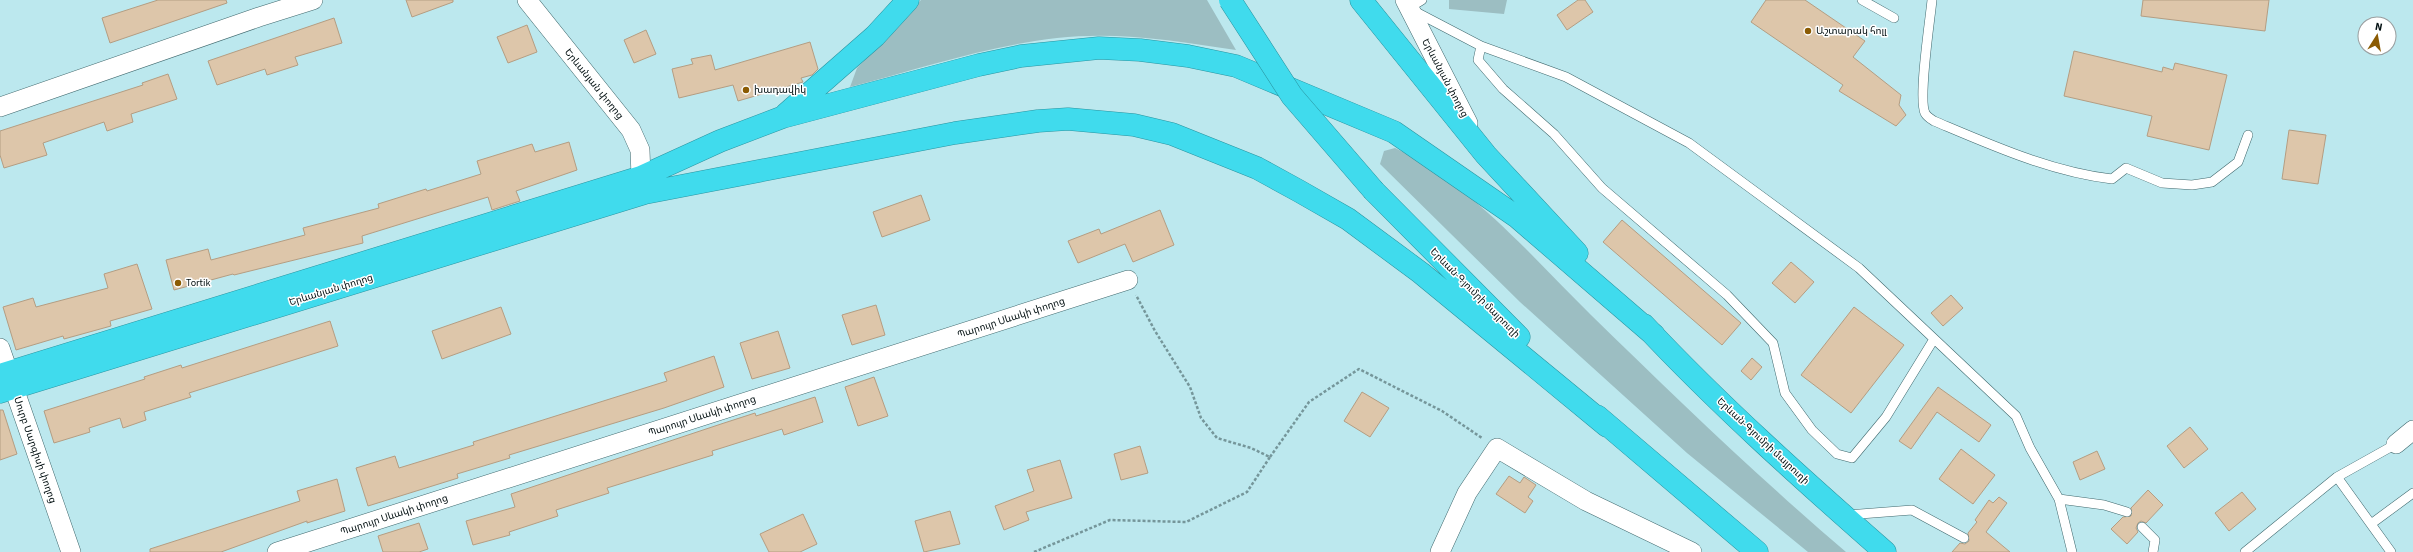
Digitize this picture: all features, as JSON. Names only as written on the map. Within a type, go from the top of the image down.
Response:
[{"type":"highway","points":[[783,117],[875,36],[908,0]]},
{"type":"highway","name":"Երևան-Գյումրի մայրուղի","points":[[1230,0],[1292,96],[1374,191],[1607,426],[1757,552]]},
{"type":"highway","name":"Երևան-Գյումրի մայրուղի","points":[[1361,0],[1486,155],[1654,335],[1736,417],[1843,515],[1886,552]]},
{"type":"highway","points":[[643,185],[720,141],[783,117],[1021,56],[1099,48],[1140,50],[1188,56],[1236,66],[1394,132],[1517,218],[1654,335]]},
{"type":"highway","points":[[643,185],[718,180],[897,143],[1038,120],[1101,120],[1164,132],[1206,146],[1257,168],[1348,219],[1421,273],[1607,426]]},
{"type":"highway","name":"Երևանյան փողոց","points":[[5,382],[643,185]]},
{"type":"street","points":[[0,107],[259,16],[313,0]]},
{"type":"street","name":"Երևանյան փողոց","points":[[527,0],[631,130],[640,150],[643,185]]},
{"type":"street","name":"Երևանյան փողոց","points":[[1412,3],[1486,155]]},
{"type":"street","name":"Պարույր Սևակի փողոց","points":[[277,552],[1128,280]]},
{"type":"street","name":"Սուրբ Սարգիսի փողոց","points":[[0,348],[5,382],[71,552]]},
{"type":"street","points":[[2396,444],[2413,430]]},
{"type":"street","points":[[1440,552],[1467,493],[1497,448],[1586,501],[1692,552]]},
{"type":"lane","points":[[1862,0],[1894,18]]},
{"type":"lane","points":[[1932,0],[1924,78],[1924,108],[1926,115],[1942,124],[1999,149],[2091,177],[2112,179],[2126,168],[2162,183],[2192,185],[2212,182],[2238,162],[2248,135]]},
{"type":"lane","points":[[1412,3],[1481,46],[1566,76],[1689,143],[1859,268],[2016,416],[2030,448],[2059,499],[2072,552]]},
{"type":"lane","points":[[1481,46],[1478,60],[1503,89],[1554,134],[1602,188],[1727,295],[1773,343],[1785,393],[1812,430],[1837,454],[1852,458],[1881,423],[1934,339]]},
{"type":"lane","points":[[2245,552],[2338,477],[2396,444]]},
{"type":"lane","points":[[2338,477],[2391,552]]},
{"type":"lane","points":[[2371,524],[2413,493]]},
{"type":"lane","points":[[2059,499],[2104,505],[2127,512]]},
{"type":"lane","points":[[1843,515],[1912,510],[1964,538]]},
{"type":"lane","points":[[2142,527],[2155,540],[2152,552]]},
{"type":"path","points":[[1128,280],[1155,331],[1190,387],[1201,418],[1218,438],[1251,448],[1270,457]]},
{"type":"path","points":[[1034,552],[1110,520],[1186,522],[1247,492],[1309,402],[1359,369],[1442,411],[1497,448]]},
{"type":"shaded area","points":[[921,0],[1207,0],[1236,50],[1169,40],[1125,36],[1080,36],[1057,38],[1005,46],[979,52],[850,87],[857,68]]},
{"type":"shaded area","points":[[1449,0],[1507,0],[1504,14],[1449,9]]},
{"type":"shaded area","points":[[1395,148],[1423,163],[1475,201],[1523,246],[1591,315],[1685,406],[1781,495],[1846,552],[1808,552],[1687,453],[1520,302],[1380,164],[1384,151]]},
{"type":"building","points":[[158,0],[226,0],[227,3],[110,43],[102,18]]},
{"type":"building","points":[[406,0],[453,0],[453,2],[412,17]]},
{"type":"building","points":[[1578,0],[1585,0],[1593,12],[1567,30],[1557,15]]},
{"type":"building","name":"Աշտարակ հոլլ","points":[[1766,0],[1805,0],[1865,41],[1853,57],[1901,95],[1899,105],[1906,115],[1896,126],[1839,91],[1843,85],[1751,22]]},
{"type":"building","points":[[2143,0],[2269,0],[2265,31],[2141,16]]},
{"type":"building","points":[[334,18],[342,43],[295,57],[298,65],[267,75],[265,69],[217,85],[208,61]]},
{"type":"building","points":[[527,25],[537,52],[508,63],[497,37]]},
{"type":"building","points":[[646,30],[656,54],[634,63],[624,40]]},
{"type":"building","points":[[810,42],[818,69],[812,75],[801,78],[803,82],[738,101],[733,85],[679,98],[672,69],[693,64],[691,59],[711,55],[715,70]]},
{"type":"building","points":[[2074,51],[2162,72],[2163,67],[2173,70],[2175,63],[2227,75],[2209,150],[2147,136],[2152,116],[2064,96]]},
{"type":"building","points":[[168,74],[177,99],[131,114],[133,122],[107,131],[104,122],[43,143],[47,155],[4,168],[0,155],[0,131],[143,85],[142,83]]},
{"type":"building","points":[[2289,130],[2326,135],[2318,184],[2282,179]]},
{"type":"building","points":[[569,142],[577,170],[516,191],[520,201],[492,210],[488,197],[362,236],[363,243],[234,275],[233,274],[174,290],[166,260],[208,249],[211,260],[305,235],[303,228],[379,208],[378,204],[426,189],[427,191],[481,174],[477,161],[532,144],[535,152]]},
{"type":"building","points":[[921,195],[930,220],[882,237],[873,212]]},
{"type":"building","points":[[1160,210],[1174,245],[1133,262],[1125,244],[1078,263],[1068,241],[1099,229],[1101,234]]},
{"type":"building","points":[[1622,220],[1741,323],[1722,345],[1603,242]]},
{"type":"building","points":[[1791,262],[1814,282],[1795,303],[1772,283]]},
{"type":"building","points":[[137,264],[152,309],[110,321],[111,326],[64,339],[63,336],[16,350],[3,307],[33,298],[36,307],[108,288],[104,274]]},
{"type":"building","points":[[1951,295],[1963,308],[1943,326],[1931,313]]},
{"type":"building","points":[[876,305],[885,335],[852,345],[842,315]]},
{"type":"building","points":[[501,307],[511,334],[442,359],[432,331]]},
{"type":"building","points":[[1854,307],[1904,345],[1851,413],[1801,375]]},
{"type":"building","points":[[330,321],[338,346],[189,393],[191,397],[144,412],[146,420],[123,428],[120,418],[89,428],[90,432],[54,443],[44,411],[145,379],[144,377],[181,365],[182,368]]},
{"type":"building","points":[[778,331],[790,368],[752,379],[740,343]]},
{"type":"building","points":[[714,356],[724,387],[664,408],[509,455],[510,458],[457,474],[458,478],[368,506],[356,468],[395,456],[399,468],[474,445],[473,442],[667,381],[664,373]]},
{"type":"building","points":[[1752,358],[1762,367],[1751,380],[1741,371]]},
{"type":"building","points":[[874,377],[888,416],[858,426],[845,387]]},
{"type":"building","points":[[1938,387],[1991,425],[1979,442],[1937,412],[1911,449],[1899,441]]},
{"type":"building","points":[[1362,392],[1389,408],[1370,437],[1344,421]]},
{"type":"building","points":[[815,397],[823,422],[784,435],[782,429],[712,451],[713,455],[607,488],[609,493],[556,510],[558,516],[509,532],[510,535],[473,545],[466,521],[515,507],[511,494],[755,413],[756,416]]},
{"type":"building","points":[[0,410],[3,410],[17,454],[0,460]]},
{"type":"building","points":[[2190,427],[2208,449],[2184,468],[2167,446]]},
{"type":"building","points":[[1140,446],[1148,473],[1121,480],[1114,454]]},
{"type":"building","points":[[1961,449],[1995,475],[1973,504],[1939,479]]},
{"type":"building","points":[[2097,451],[2105,469],[2080,480],[2073,462]]},
{"type":"building","points":[[1060,460],[1072,498],[1026,512],[1029,520],[1004,530],[995,506],[1034,491],[1027,470]]},
{"type":"building","points":[[1509,476],[1520,483],[1524,477],[1536,485],[1528,497],[1533,501],[1525,513],[1496,494]]},
{"type":"building","points":[[337,479],[345,511],[307,523],[307,521],[221,552],[150,552],[150,549],[300,501],[297,491]]},
{"type":"building","points":[[2148,490],[2163,505],[2146,523],[2141,521],[2138,523],[2136,528],[2138,532],[2127,544],[2111,529],[2123,517],[2131,516],[2131,508]]},
{"type":"building","points":[[2242,492],[2256,509],[2229,531],[2215,513]]},
{"type":"building","points":[[1999,497],[2007,503],[1986,532],[2010,552],[1952,552],[1960,543],[1965,544],[1969,541],[1968,533],[1977,522],[1975,520],[1989,500],[1993,503]]},
{"type":"building","points":[[950,511],[960,544],[924,552],[915,521]]},
{"type":"building","points":[[803,514],[817,544],[800,552],[769,552],[760,534]]},
{"type":"building","points":[[419,523],[428,549],[419,552],[383,552],[378,536]]},
{"type":"place","name":"Աշտարակ հոլլ","points":[[1808,31]]},
{"type":"place","name":"խադավիկ","points":[[746,90]]},
{"type":"place","name":"Tortik","points":[[178,283]]}]
